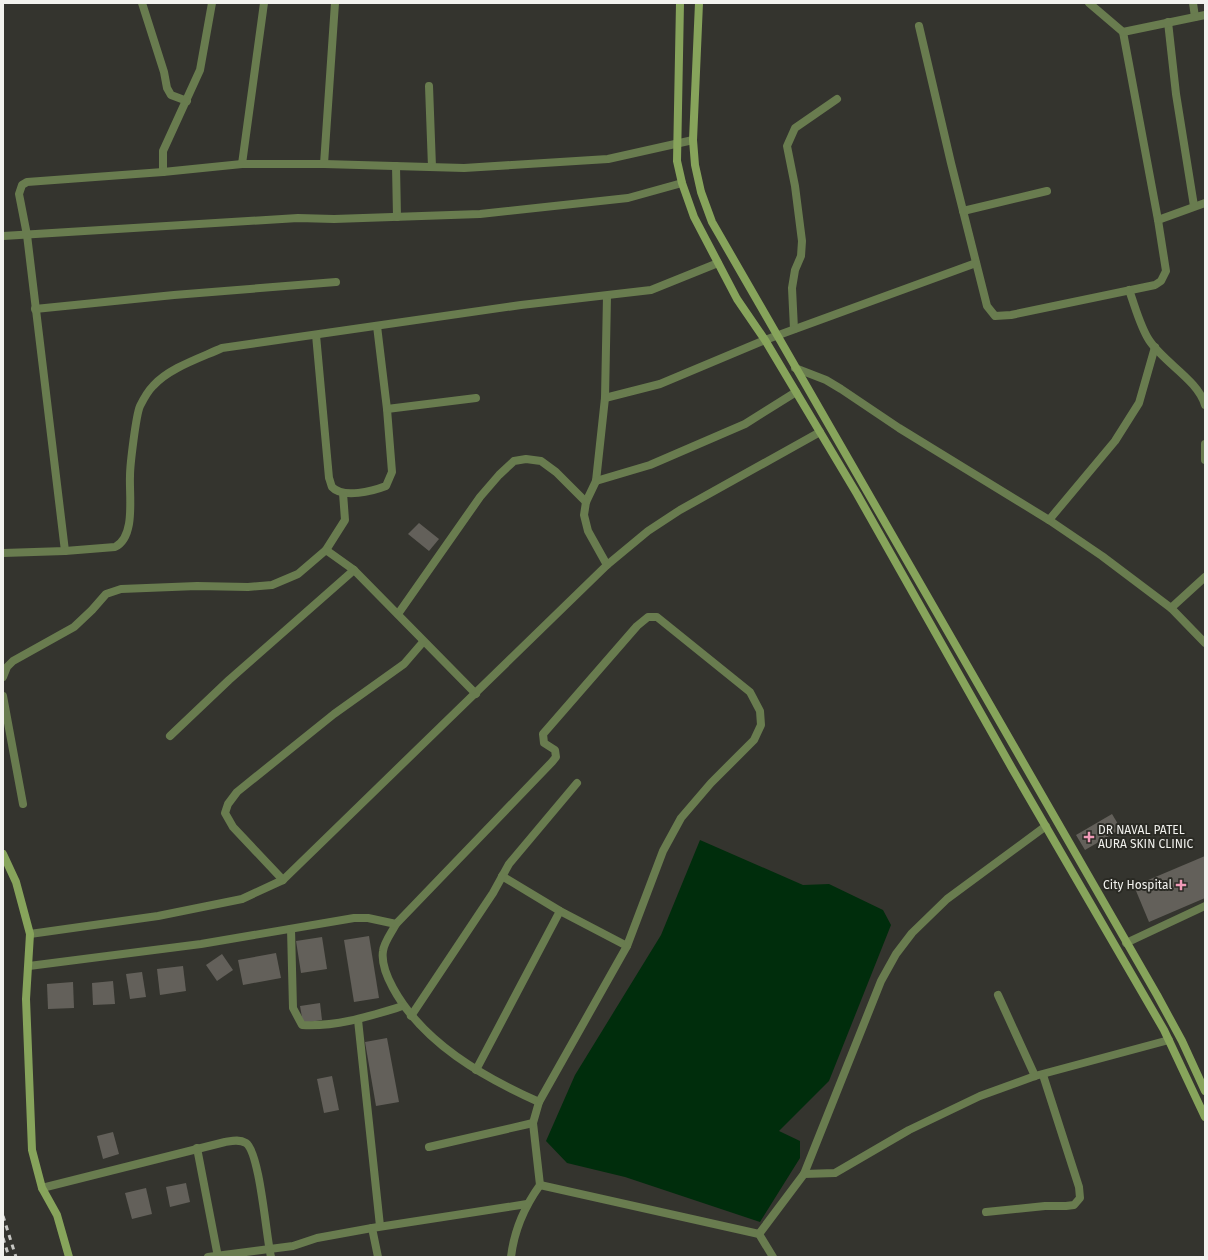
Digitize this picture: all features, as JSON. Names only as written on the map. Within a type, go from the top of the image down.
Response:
[{"type":"main road","points":[[680,3],[677,161],[682,183],[694,217],[737,299],[765,340],[820,432],[1169,1040],[1205,1117]]},
{"type":"main road","points":[[699,3],[693,140],[695,165],[712,222],[776,336],[985,694],[1126,942],[1178,1035],[1205,1091]]},
{"type":"main road","points":[[3,854],[16,882],[30,934],[26,999],[32,1150],[42,1188],[57,1215],[69,1257]]},
{"type":"street","points":[[142,3],[164,72],[167,88],[171,95],[187,101]]},
{"type":"street","points":[[163,172],[163,151],[200,70],[212,3]]},
{"type":"street","points":[[242,164],[264,3]]},
{"type":"street","points":[[324,164],[334,3]]},
{"type":"street","points":[[920,26],[963,211],[987,306],[995,316],[1011,315],[1155,285],[1161,281],[1166,271],[1158,220],[1122,32],[1089,3]]},
{"type":"street","points":[[1193,3],[1195,17]]},
{"type":"street","points":[[1122,32],[1205,15]]},
{"type":"street","points":[[1168,22],[1176,94],[1194,206]]},
{"type":"street","points":[[429,86],[432,167]]},
{"type":"street","points":[[794,329],[792,288],[795,270],[801,256],[802,241],[796,186],[787,146],[795,128],[837,99]]},
{"type":"street","points":[[65,551],[27,235],[19,194],[21,187],[28,182],[163,172],[242,164],[324,164],[464,168],[608,159],[693,140]]},
{"type":"street","points":[[396,166],[397,217]]},
{"type":"street","points":[[3,236],[298,218],[334,219],[480,214],[628,198],[682,183]]},
{"type":"street","points":[[963,211],[1047,191]]},
{"type":"street","points":[[1158,220],[1205,203]]},
{"type":"street","points":[[3,553],[65,551],[115,547],[121,544],[126,536],[130,518],[130,475],[139,408],[153,386],[178,368],[222,348],[522,305],[651,290],[718,263]]},
{"type":"street","points":[[605,398],[660,384],[765,340],[976,263]]},
{"type":"street","points":[[36,309],[174,295],[336,282]]},
{"type":"street","points":[[1129,290],[1148,339],[1202,395],[1205,405]]},
{"type":"street","points":[[607,296],[605,398],[596,481],[586,502],[584,515],[588,531],[607,565]]},
{"type":"street","points":[[316,335],[329,478],[332,487],[343,493],[371,492],[386,486],[392,472],[387,409],[377,326]]},
{"type":"street","points":[[1049,520],[1115,441],[1139,403],[1155,347]]},
{"type":"street","points":[[795,368],[831,383],[899,428],[1049,520],[1102,556],[1171,608],[1205,643]]},
{"type":"street","points":[[596,481],[650,465],[745,424],[796,392]]},
{"type":"street","points":[[387,409],[476,398]]},
{"type":"street","points":[[30,934],[158,916],[242,899],[283,880],[607,565],[648,531],[680,510],[820,432]]},
{"type":"street","points":[[1205,444],[1205,460]]},
{"type":"street","points":[[398,614],[480,497],[499,475],[514,461],[526,459],[541,461],[556,472],[586,502]]},
{"type":"street","points":[[3,677],[7,667],[13,661],[74,627],[106,594],[121,589],[197,586],[248,587],[272,585],[298,574],[326,550],[345,520],[343,493]]},
{"type":"street","points":[[326,550],[354,570],[476,694]]},
{"type":"street","points":[[170,736],[229,680],[354,570]]},
{"type":"street","points":[[1171,608],[1205,577]]},
{"type":"street","points":[[511,1257],[512,1245],[526,1204],[540,1185],[533,1123],[539,1102],[627,946],[663,851],[681,818],[710,783],[754,740],[762,725],[760,711],[750,692],[657,617],[648,617],[637,626],[543,734],[544,743],[555,750],[556,757],[396,924],[383,950],[383,963],[388,980],[403,1006],[411,1016],[437,1041],[476,1070],[509,1089],[539,1102]]},
{"type":"street","points":[[283,880],[233,827],[225,813],[228,804],[237,792],[334,714],[404,664],[424,642]]},
{"type":"street","points":[[3,696],[23,804]]},
{"type":"street","points":[[411,1016],[493,893],[509,864],[577,783]]},
{"type":"street","points":[[759,1234],[804,1174],[881,981],[896,954],[912,933],[946,900],[1046,826]]},
{"type":"street","points":[[502,876],[560,911],[627,946]]},
{"type":"street","points":[[1126,942],[1205,906]]},
{"type":"street","points":[[476,1070],[560,911]]},
{"type":"street","points":[[29,966],[201,944],[354,918],[368,918],[396,924]]},
{"type":"street","points":[[291,929],[293,1008],[302,1025],[316,1025],[358,1020],[403,1006]]},
{"type":"street","points":[[986,1212],[1045,1206],[1074,1205],[1080,1198],[1078,1187],[1039,1076],[998,995]]},
{"type":"street","points":[[358,1020],[378,1257]]},
{"type":"street","points":[[804,1174],[835,1173],[909,1130],[980,1096],[1039,1076],[1169,1040]]},
{"type":"street","points":[[429,1147],[533,1123]]},
{"type":"street","points":[[42,1188],[197,1148],[236,1140],[245,1143],[249,1147],[257,1166],[270,1254]]},
{"type":"street","points":[[197,1148],[218,1256]]},
{"type":"street","points":[[540,1185],[759,1234],[773,1257]]},
{"type":"street","points":[[208,1257],[270,1254],[317,1238],[376,1227],[526,1204]]},
{"type":"shaded area","points":[[700,840],[803,885],[829,884],[883,910],[891,925],[829,1081],[779,1131],[800,1141],[800,1158],[760,1222],[625,1177],[567,1163],[546,1141],[575,1075],[661,935]]},
{"type":"building","points":[[419,523],[439,539],[429,551],[408,534]]},
{"type":"building","points":[[1112,814],[1121,829],[1085,850],[1076,835]]},
{"type":"building","points":[[1205,856],[1205,898],[1149,922],[1134,886]]},
{"type":"building","points":[[369,936],[379,998],[354,1002],[344,940]]},
{"type":"building","points":[[322,937],[327,969],[301,973],[296,941]]},
{"type":"building","points":[[276,953],[281,978],[243,985],[238,960]]},
{"type":"building","points":[[222,954],[233,970],[217,981],[206,965]]},
{"type":"building","points":[[183,966],[186,991],[160,995],[157,969]]},
{"type":"building","points":[[142,972],[146,997],[130,999],[126,974]]},
{"type":"building","points":[[113,981],[115,1004],[93,1005],[92,983]]},
{"type":"building","points":[[73,982],[74,1008],[48,1009],[47,984]]},
{"type":"building","points":[[320,1003],[322,1020],[303,1023],[300,1006]]},
{"type":"building","points":[[387,1038],[399,1102],[376,1106],[365,1042]]},
{"type":"building","points":[[332,1076],[339,1110],[324,1113],[317,1079]]},
{"type":"building","points":[[113,1132],[119,1154],[103,1159],[97,1136]]},
{"type":"building","points":[[186,1183],[190,1202],[170,1207],[166,1187]]},
{"type":"building","points":[[146,1188],[152,1214],[132,1219],[125,1193]]},
{"type":"railway","points":[[3,1216],[16,1257]]},
{"type":"railway","points":[[3,1238],[9,1257]]},
{"type":"place","name":"DR NAVAL PATEL AURA SKIN CLINIC","points":[[1089,837]]},
{"type":"place","name":"City Hospital","points":[[1181,885]]}]
